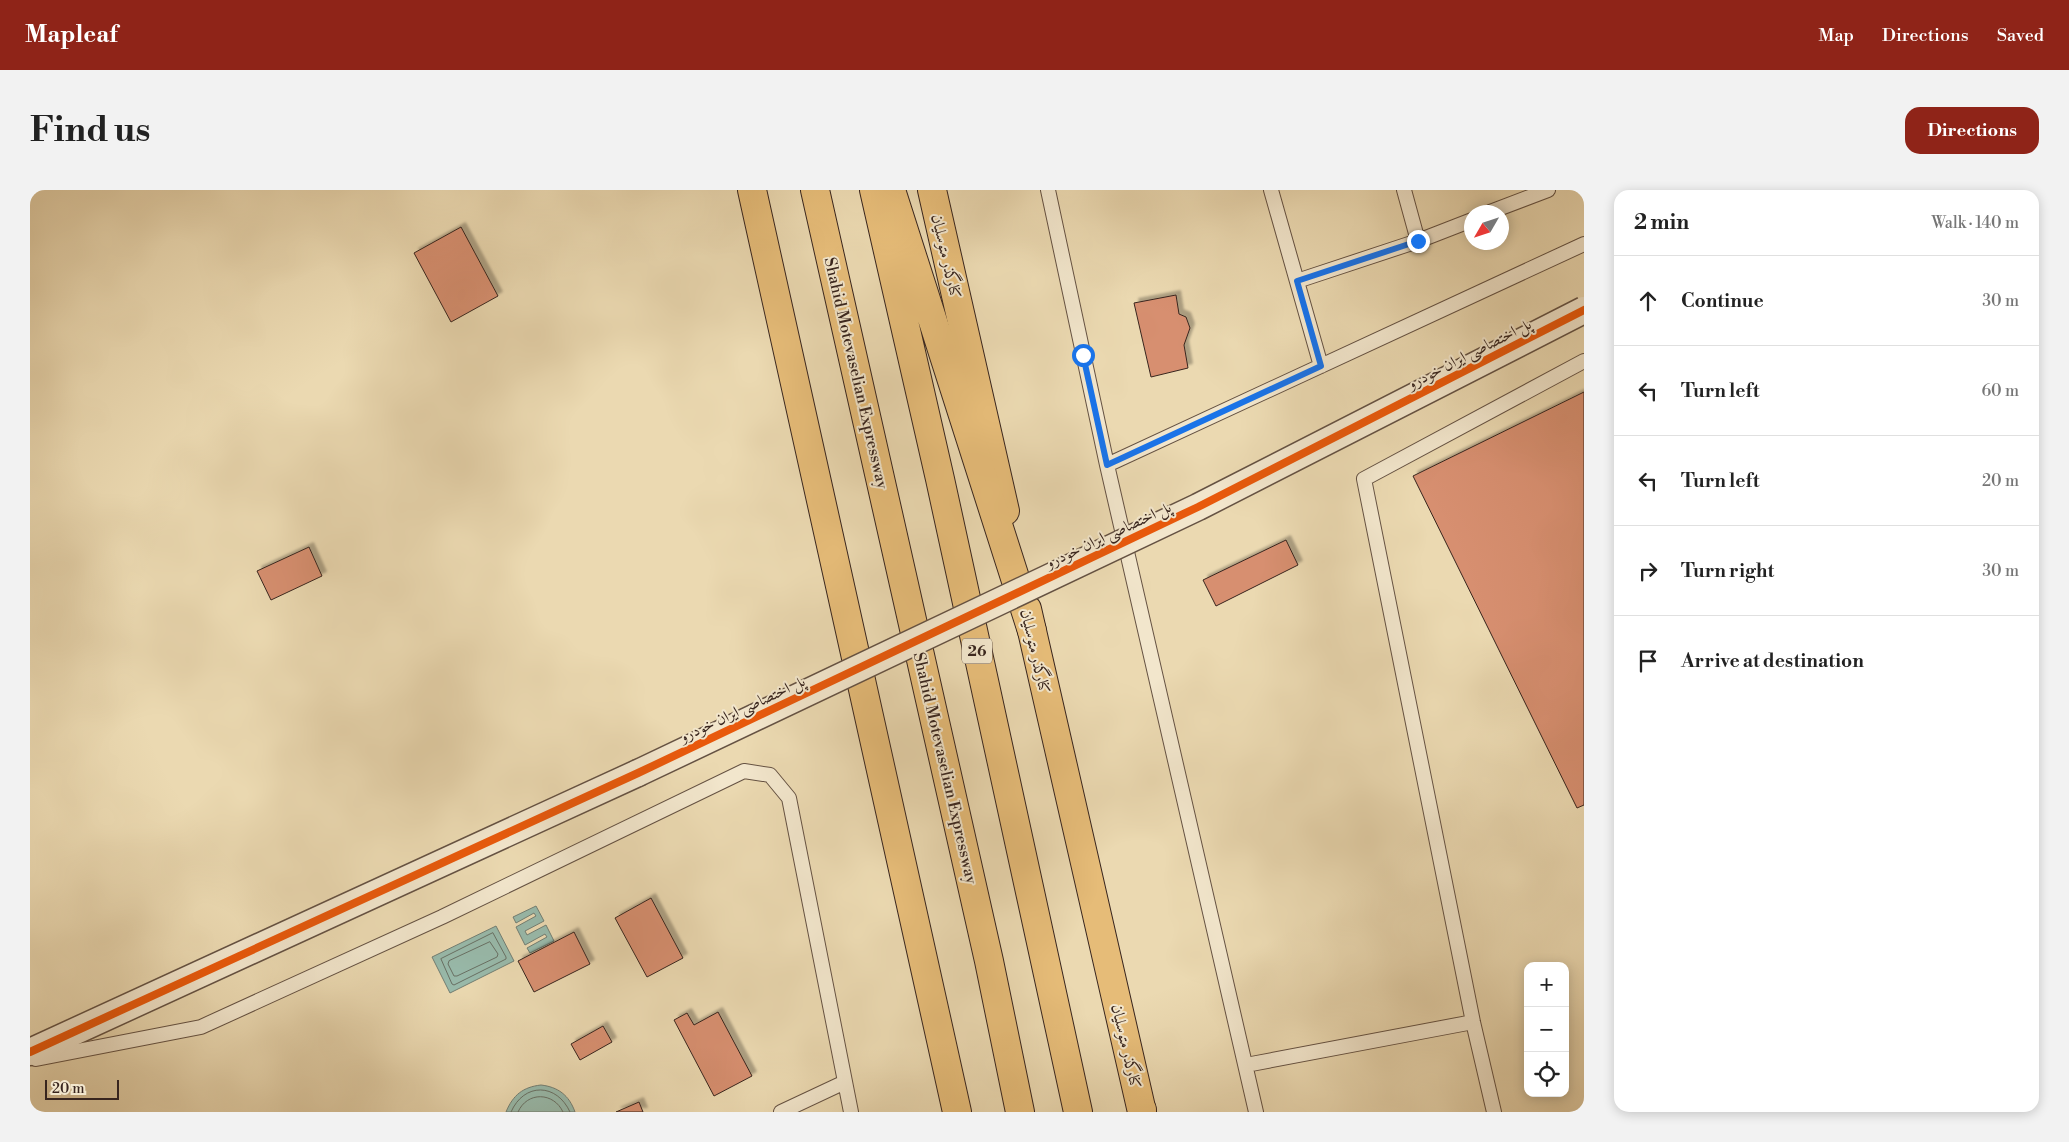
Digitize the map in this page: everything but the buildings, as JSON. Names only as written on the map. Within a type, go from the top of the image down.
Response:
[{"type":"main road","points":[[752,190],[957,1112]]},
{"type":"main road","name":"Shahid Motevaselian Expressway","points":[[815,190],[987,951],[1020,1112]]},
{"type":"main road","name":"26","points":[[874,190],[940,479],[1078,1112]]},
{"type":"main road","points":[[891,190],[1032,631]]},
{"type":"main road","name":"کنارگذر متوسلیان","points":[[932,190],[1142,1111]]},
{"type":"street","name":"پل اختصاصی ایران خودرو","points":[[30,1052],[638,773],[1198,507],[1584,310]]},
{"type":"lane","points":[[1048,190],[1107,465],[1256,1112]]},
{"type":"lane","points":[[1272,190],[1321,366]]},
{"type":"lane","points":[[1404,190],[1418,241]]},
{"type":"lane","points":[[1508,205],[1548,190]]},
{"type":"lane","points":[[1297,281],[1418,241],[1464,223]]},
{"type":"lane","points":[[1107,465],[1584,244]]},
{"type":"lane","points":[[1494,1112],[1473,1022],[1364,479],[1584,360]]},
{"type":"lane","points":[[30,1060],[201,1027],[442,917],[744,771],[770,774],[789,798],[851,1112]]},
{"type":"lane","points":[[1246,1066],[1473,1022]]},
{"type":"lane","points":[[781,1112],[845,1082]]},
{"type":"water","points":[[536,906],[544,921],[525,931],[527,935],[546,925],[554,941],[530,953],[527,948],[547,937],[545,934],[525,945],[516,927],[536,916],[534,913],[516,923],[513,917]]},
{"type":"water","points":[[496,926],[514,961],[450,993],[432,957]]},
{"type":"water","points":[[541,1085],[562,1093],[570,1101],[575,1112],[506,1112],[519,1093]]},
{"type":"cycle path","points":[[30,1052],[638,773],[1198,507],[1584,310]]},
{"type":"route","points":[[1083,355],[1107,465],[1321,366],[1297,281],[1418,241]]}]
